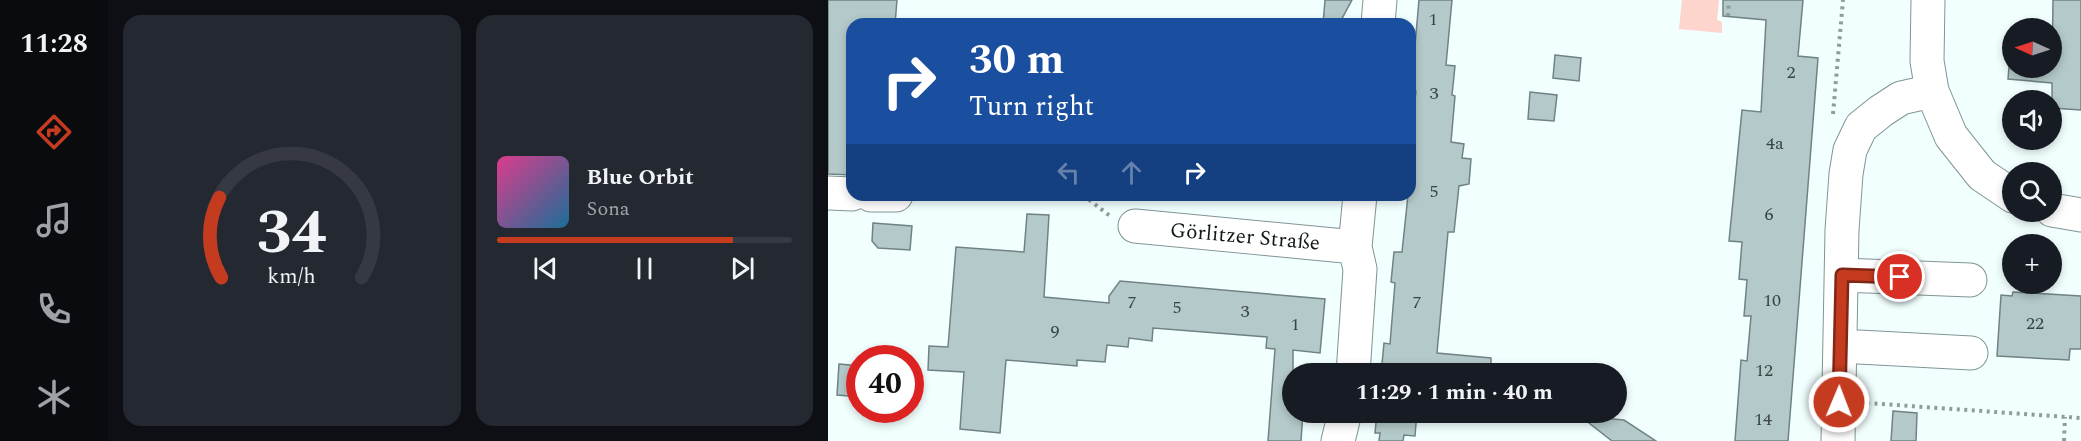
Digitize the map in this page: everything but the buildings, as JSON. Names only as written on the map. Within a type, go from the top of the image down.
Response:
[{"type":"street","points":[[1378,18],[1380,0]]},
{"type":"street","points":[[1929,0],[1926,61],[1932,91],[1950,136],[1982,175],[2002,189]]},
{"type":"street","points":[[1838,441],[1846,174],[1850,150],[1861,127],[1901,98],[1932,91]]},
{"type":"street","points":[[828,193],[846,194]]},
{"type":"street","points":[[1354,363],[1360,269],[1355,247],[1359,201]]},
{"type":"street","points":[[2062,212],[2081,215]]},
{"type":"street","name":"Görlitzer Straße","points":[[1135,226],[1355,247]]},
{"type":"street","points":[[1842,275],[1970,280]]},
{"type":"street","points":[[1840,346],[1971,353]]},
{"type":"street","points":[[1338,441],[1342,423]]},
{"type":"path","points":[[1728,16],[1729,0]]},
{"type":"path","points":[[1833,118],[1843,0]]},
{"type":"path","points":[[1839,402],[2081,418]]},
{"type":"path","points":[[2064,441],[2065,417]]},
{"type":"shaded area","points":[[1682,0],[1719,0],[1717,20],[1722,22],[1722,33],[1679,29]]},
{"type":"route","points":[[1839,402],[1842,275],[1900,277]]}]
